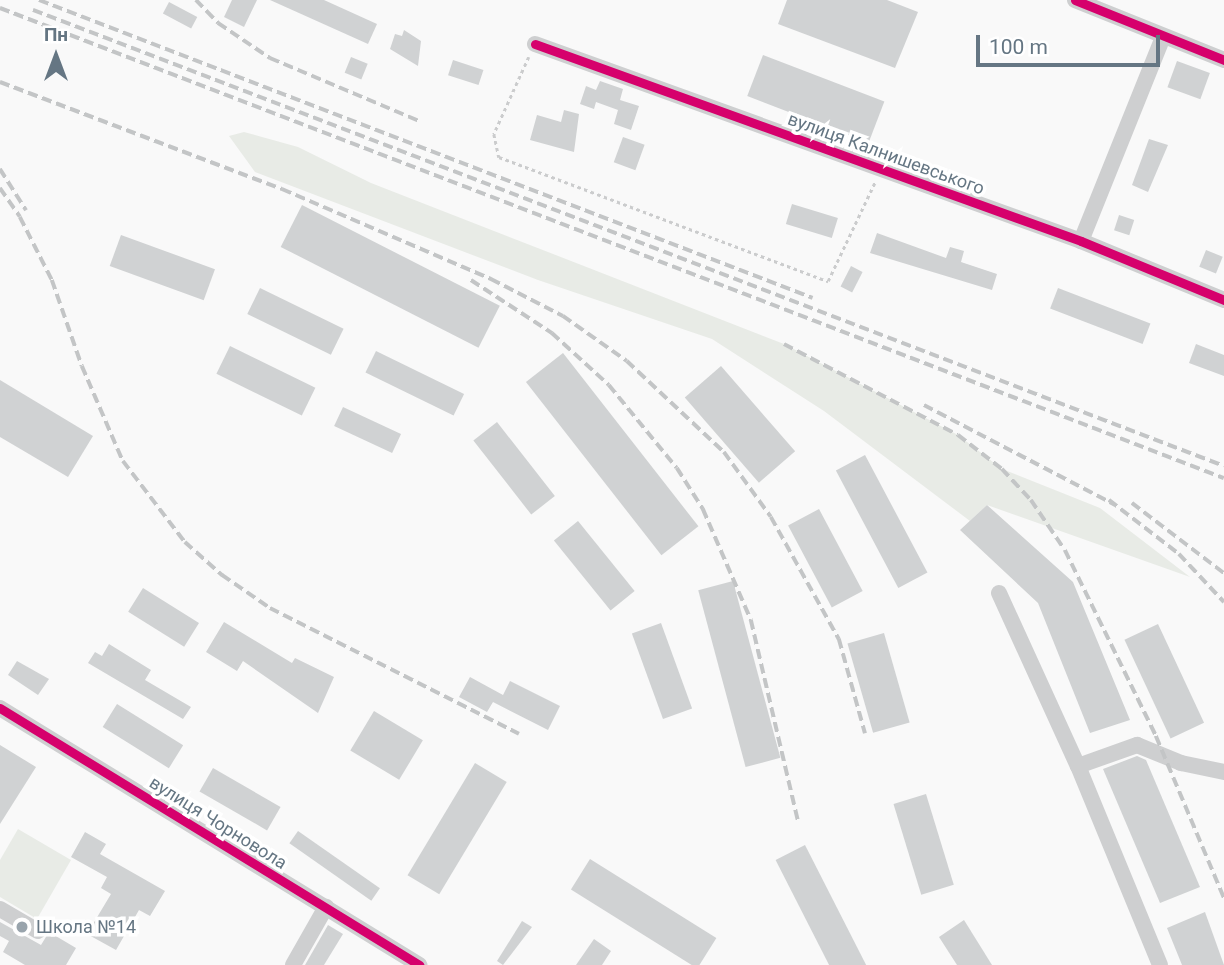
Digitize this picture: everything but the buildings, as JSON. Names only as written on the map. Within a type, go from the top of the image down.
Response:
[{"type":"street","points":[[1075,0],[1224,60]]},
{"type":"street","points":[[1082,241],[1163,37]]},
{"type":"street","name":"вулиця Калнишевського","points":[[535,44],[1082,241],[1224,300]]},
{"type":"street","points":[[999,593],[1078,766],[1160,965]]},
{"type":"street","name":"вулиця Чорновола","points":[[0,708],[420,965]]},
{"type":"street","points":[[1078,766],[1137,745],[1181,762],[1224,772]]},
{"type":"street","points":[[293,965],[326,907]]},
{"type":"street","points":[[0,909],[38,931]]},
{"type":"path","points":[[535,44],[494,134],[499,157],[828,281],[881,170]]},
{"type":"shaded area","points":[[244,132],[298,147],[371,183],[784,344],[958,435],[1002,469],[1100,508],[1190,577],[987,505],[970,521],[824,411],[712,339],[538,280],[255,172],[229,136]]},
{"type":"shaded area","points":[[18,829],[71,860],[37,919],[0,897],[0,860]]},
{"type":"railway","points":[[39,0],[813,298]]},
{"type":"railway","points":[[196,0],[218,23],[270,58],[419,121]]},
{"type":"railway","points":[[0,8],[1224,478]]},
{"type":"railway","points":[[33,10],[1224,466]]},
{"type":"railway","points":[[0,82],[282,189],[491,279],[563,316],[627,361],[724,452],[771,517],[839,639],[865,733]]},
{"type":"railway","points":[[0,169],[26,210]]},
{"type":"railway","points":[[0,188],[20,217],[52,280],[82,366],[123,461],[185,542],[222,575],[270,608],[519,734]]},
{"type":"railway","points":[[471,280],[552,333],[609,385],[677,468],[703,509],[751,620],[798,821]]},
{"type":"railway","points":[[784,344],[958,435],[1002,469],[1031,500],[1065,550],[1156,736],[1224,898]]},
{"type":"railway","points":[[924,405],[1115,505]]},
{"type":"railway","points":[[1109,500],[1179,554],[1224,602]]},
{"type":"railway","points":[[1132,503],[1224,573]]},
{"type":"cycle path","points":[[1075,0],[1224,60]]},
{"type":"cycle path","points":[[535,44],[1081,241],[1224,300]]},
{"type":"cycle path","points":[[0,708],[420,965]]},
{"type":"place","name":"Школа №14","points":[[22,927]]}]
